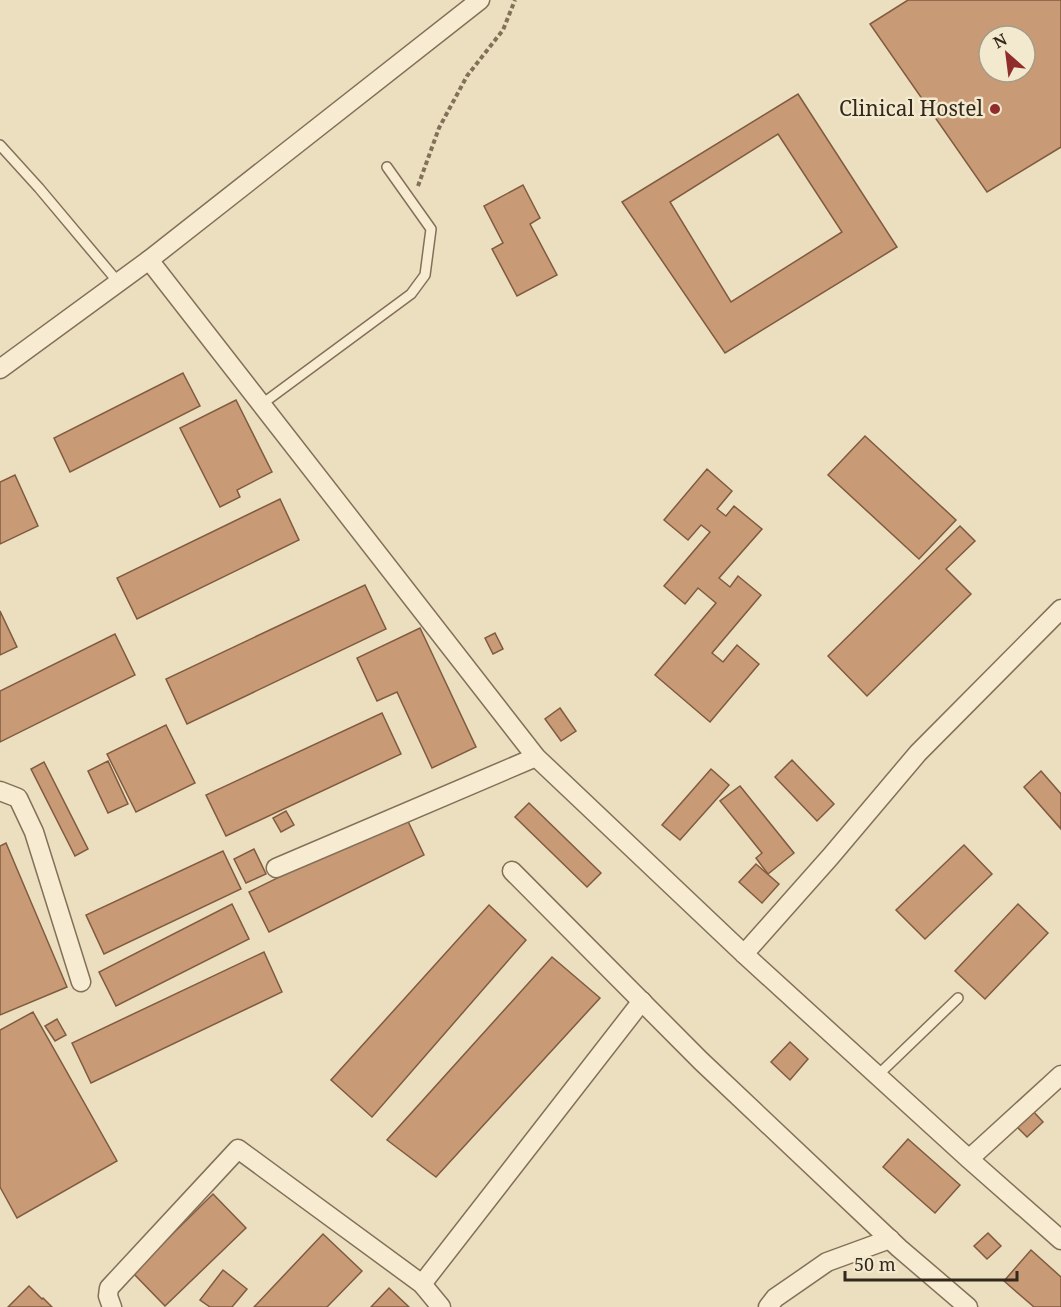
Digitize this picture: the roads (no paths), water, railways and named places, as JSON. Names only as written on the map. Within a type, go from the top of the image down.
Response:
[{"type":"street","points":[[0,369],[149,260],[480,0]]},
{"type":"street","points":[[149,260],[536,757],[744,954],[969,1160],[1061,1240]]},
{"type":"street","points":[[744,954],[918,753],[1061,609]]},
{"type":"street","points":[[276,868],[536,757]]},
{"type":"street","points":[[0,791],[18,798],[34,832],[81,982]]},
{"type":"street","points":[[512,872],[701,1061],[890,1239],[968,1307]]},
{"type":"street","points":[[423,1284],[642,1001]]},
{"type":"street","points":[[969,1160],[1061,1075]]},
{"type":"street","points":[[112,1307],[108,1296],[109,1288],[238,1149],[423,1284],[441,1307]]},
{"type":"street","points":[[768,1307],[776,1298],[827,1262],[890,1239]]},
{"type":"lane","points":[[0,145],[118,282]]},
{"type":"lane","points":[[262,404],[411,294],[425,275],[431,229],[387,167]]},
{"type":"lane","points":[[877,1076],[958,998]]},
{"type":"place","name":"Clinical Hostel","points":[[995,109]]}]
